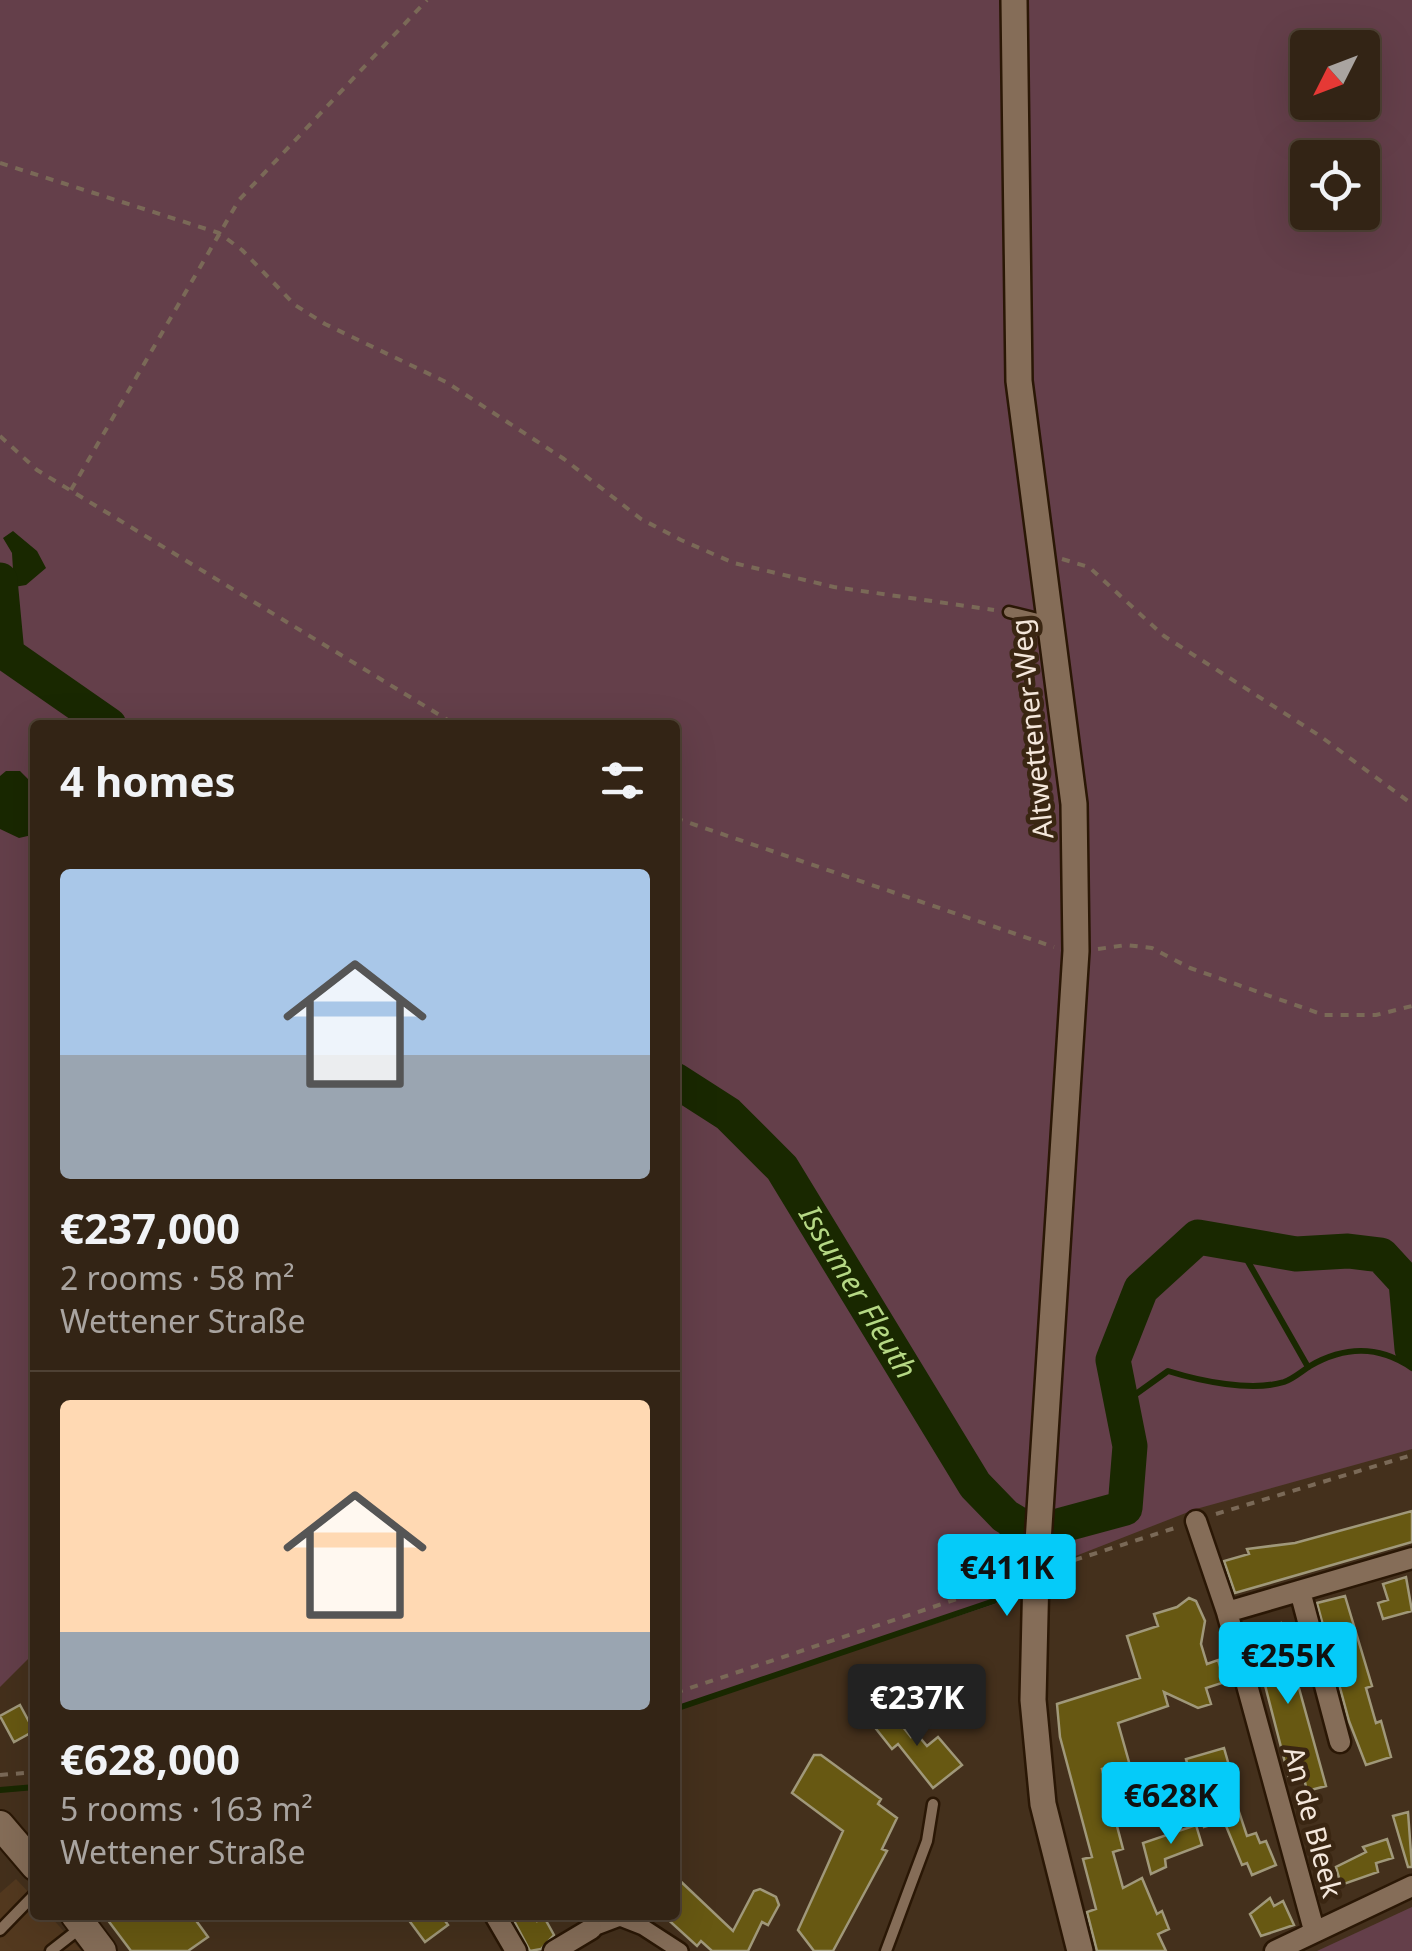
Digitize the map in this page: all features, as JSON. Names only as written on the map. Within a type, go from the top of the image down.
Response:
[{"type":"main road","points":[[0,1824],[30,1860]]},
{"type":"main road","points":[[79,1920],[102,1951]]},
{"type":"street","name":"Altwettener-Weg","points":[[1014,0],[1019,381],[1074,804],[1070,950],[1037,1560],[1036,1764],[1080,1951]]},
{"type":"street","name":"An de Bleek","points":[[1196,1521],[1227,1612],[1314,1930]]},
{"type":"street","points":[[1227,1612],[1412,1558]]},
{"type":"street","name":"An de Bleek","points":[[1300,1591],[1340,1742]]},
{"type":"street","points":[[1285,1949],[1314,1930],[1412,1886]]},
{"type":"street","points":[[498,1920],[516,1951]]},
{"type":"street","points":[[554,1951],[615,1920]]},
{"type":"street","points":[[626,1920],[643,1926],[680,1951]]},
{"type":"lane","points":[[1008,612],[1050,622]]},
{"type":"lane","points":[[886,1951],[927,1841],[933,1804]]},
{"type":"lane","points":[[0,1930],[30,1899]]},
{"type":"lane","points":[[50,1951],[79,1920]]},
{"type":"path","points":[[70,490],[238,200],[428,0]]},
{"type":"path","points":[[0,163],[219,233],[242,250],[295,305],[325,324],[446,382],[564,460],[641,519],[681,540],[734,563],[834,587],[1008,612]]},
{"type":"path","points":[[0,436],[37,470],[448,720]]},
{"type":"path","points":[[1043,562],[1068,558],[1089,567],[1164,636],[1320,736],[1412,804]]},
{"type":"path","points":[[680,820],[1070,950],[1126,945],[1152,948],[1190,968],[1324,1015],[1376,1015],[1412,1006]]},
{"type":"path","points":[[680,1692],[1037,1560],[1196,1521],[1412,1455]]},
{"type":"path","points":[[0,1775],[30,1772]]},
{"type":"shaded area","points":[[0,0],[1412,0],[1412,1449],[1196,1509],[1027,1575],[995,1604],[680,1707],[680,720],[30,720],[30,1657],[0,1687]]},
{"type":"shaded area","points":[[13,531],[37,551],[46,568],[26,585],[14,587],[12,553],[3,538]]},
{"type":"shaded area","points":[[6,771],[20,771],[30,781],[30,835],[19,838],[0,829],[0,776]]},
{"type":"shaded area","points":[[16,1879],[30,1894],[30,1920],[54,1920],[81,1950],[0,1951],[0,1893]]},
{"type":"shaded area","points":[[1412,1907],[1412,1951],[1317,1951]]},
{"type":"building","points":[[1412,1511],[1412,1542],[1235,1593],[1224,1561],[1249,1554],[1247,1549],[1295,1543]]},
{"type":"building","points":[[1406,1577],[1412,1611],[1383,1619],[1378,1603],[1388,1600],[1383,1584]]},
{"type":"building","points":[[1345,1596],[1372,1686],[1366,1688],[1376,1723],[1381,1721],[1391,1757],[1366,1765],[1349,1721],[1317,1603]]},
{"type":"building","points":[[1189,1598],[1196,1601],[1205,1621],[1201,1644],[1207,1664],[1218,1660],[1225,1682],[1206,1688],[1211,1704],[1198,1708],[1164,1692],[1168,1706],[1118,1723],[1129,1762],[1102,1769],[1123,1849],[1113,1852],[1123,1888],[1142,1878],[1157,1914],[1162,1911],[1169,1929],[1158,1934],[1166,1951],[1097,1951],[1087,1912],[1096,1909],[1083,1859],[1092,1857],[1060,1737],[1057,1704],[1140,1678],[1127,1636],[1158,1626],[1154,1614],[1177,1607]]},
{"type":"building","points":[[1281,1623],[1326,1786],[1307,1791],[1304,1778],[1290,1782],[1251,1631]]},
{"type":"building","points":[[20,1705],[30,1724],[30,1733],[14,1742],[0,1716]]},
{"type":"building","points":[[886,1706],[911,1737],[916,1733],[927,1746],[938,1737],[962,1765],[933,1788],[898,1744],[892,1749],[869,1720]]},
{"type":"building","points":[[1224,1748],[1230,1769],[1225,1770],[1247,1836],[1256,1833],[1260,1843],[1266,1841],[1276,1865],[1252,1875],[1247,1863],[1242,1865],[1224,1821],[1204,1827],[1186,1759]]},
{"type":"building","points":[[814,1755],[821,1755],[881,1799],[878,1804],[897,1818],[882,1849],[887,1851],[833,1951],[814,1951],[798,1930],[843,1831],[792,1793]]},
{"type":"building","points":[[1408,1812],[1412,1867],[1408,1867],[1393,1816]]},
{"type":"building","points":[[1196,1825],[1202,1845],[1165,1859],[1166,1867],[1151,1874],[1143,1843]]},
{"type":"building","points":[[1387,1839],[1393,1858],[1376,1863],[1378,1872],[1341,1885],[1336,1867],[1366,1852],[1363,1847]]},
{"type":"building","points":[[680,1881],[733,1931],[754,1891],[760,1889],[776,1897],[779,1905],[768,1925],[762,1922],[748,1951],[712,1951],[701,1941],[697,1946],[668,1920],[680,1920]]},
{"type":"building","points":[[1270,1898],[1274,1906],[1283,1901],[1294,1925],[1261,1936],[1250,1914]]},
{"type":"building","points":[[108,1920],[196,1920],[208,1937],[188,1951],[131,1951]]},
{"type":"building","points":[[409,1920],[444,1920],[448,1925],[425,1942]]},
{"type":"building","points":[[514,1920],[546,1920],[554,1935],[541,1949],[530,1951]]},
{"type":"waterway","name":"Issumer Fleuth","points":[[0,580],[7,654],[102,720]]},
{"type":"waterway","name":"Issumer Fleuth","points":[[680,1083],[728,1114],[782,1168],[975,1485],[1005,1516],[1020,1525]]},
{"type":"waterway","name":"Issumer Fleuth","points":[[1051,1528],[1125,1508],[1130,1446],[1113,1360],[1141,1289],[1198,1237],[1296,1254],[1348,1251],[1381,1255],[1406,1282],[1412,1349]]},
{"type":"waterway","name":"Issumer Fleuth","points":[[1238,1244],[1308,1367]]},
{"type":"waterway","name":"Issumer Fleuth","points":[[1122,1404],[1168,1371],[1226,1384],[1271,1385],[1287,1381],[1323,1359],[1361,1351],[1387,1355],[1412,1368]]},
{"type":"waterway","points":[[997,1575],[1005,1516]]},
{"type":"waterway","points":[[680,1707],[994,1601]]},
{"type":"waterway","points":[[0,1790],[30,1787]]}]
